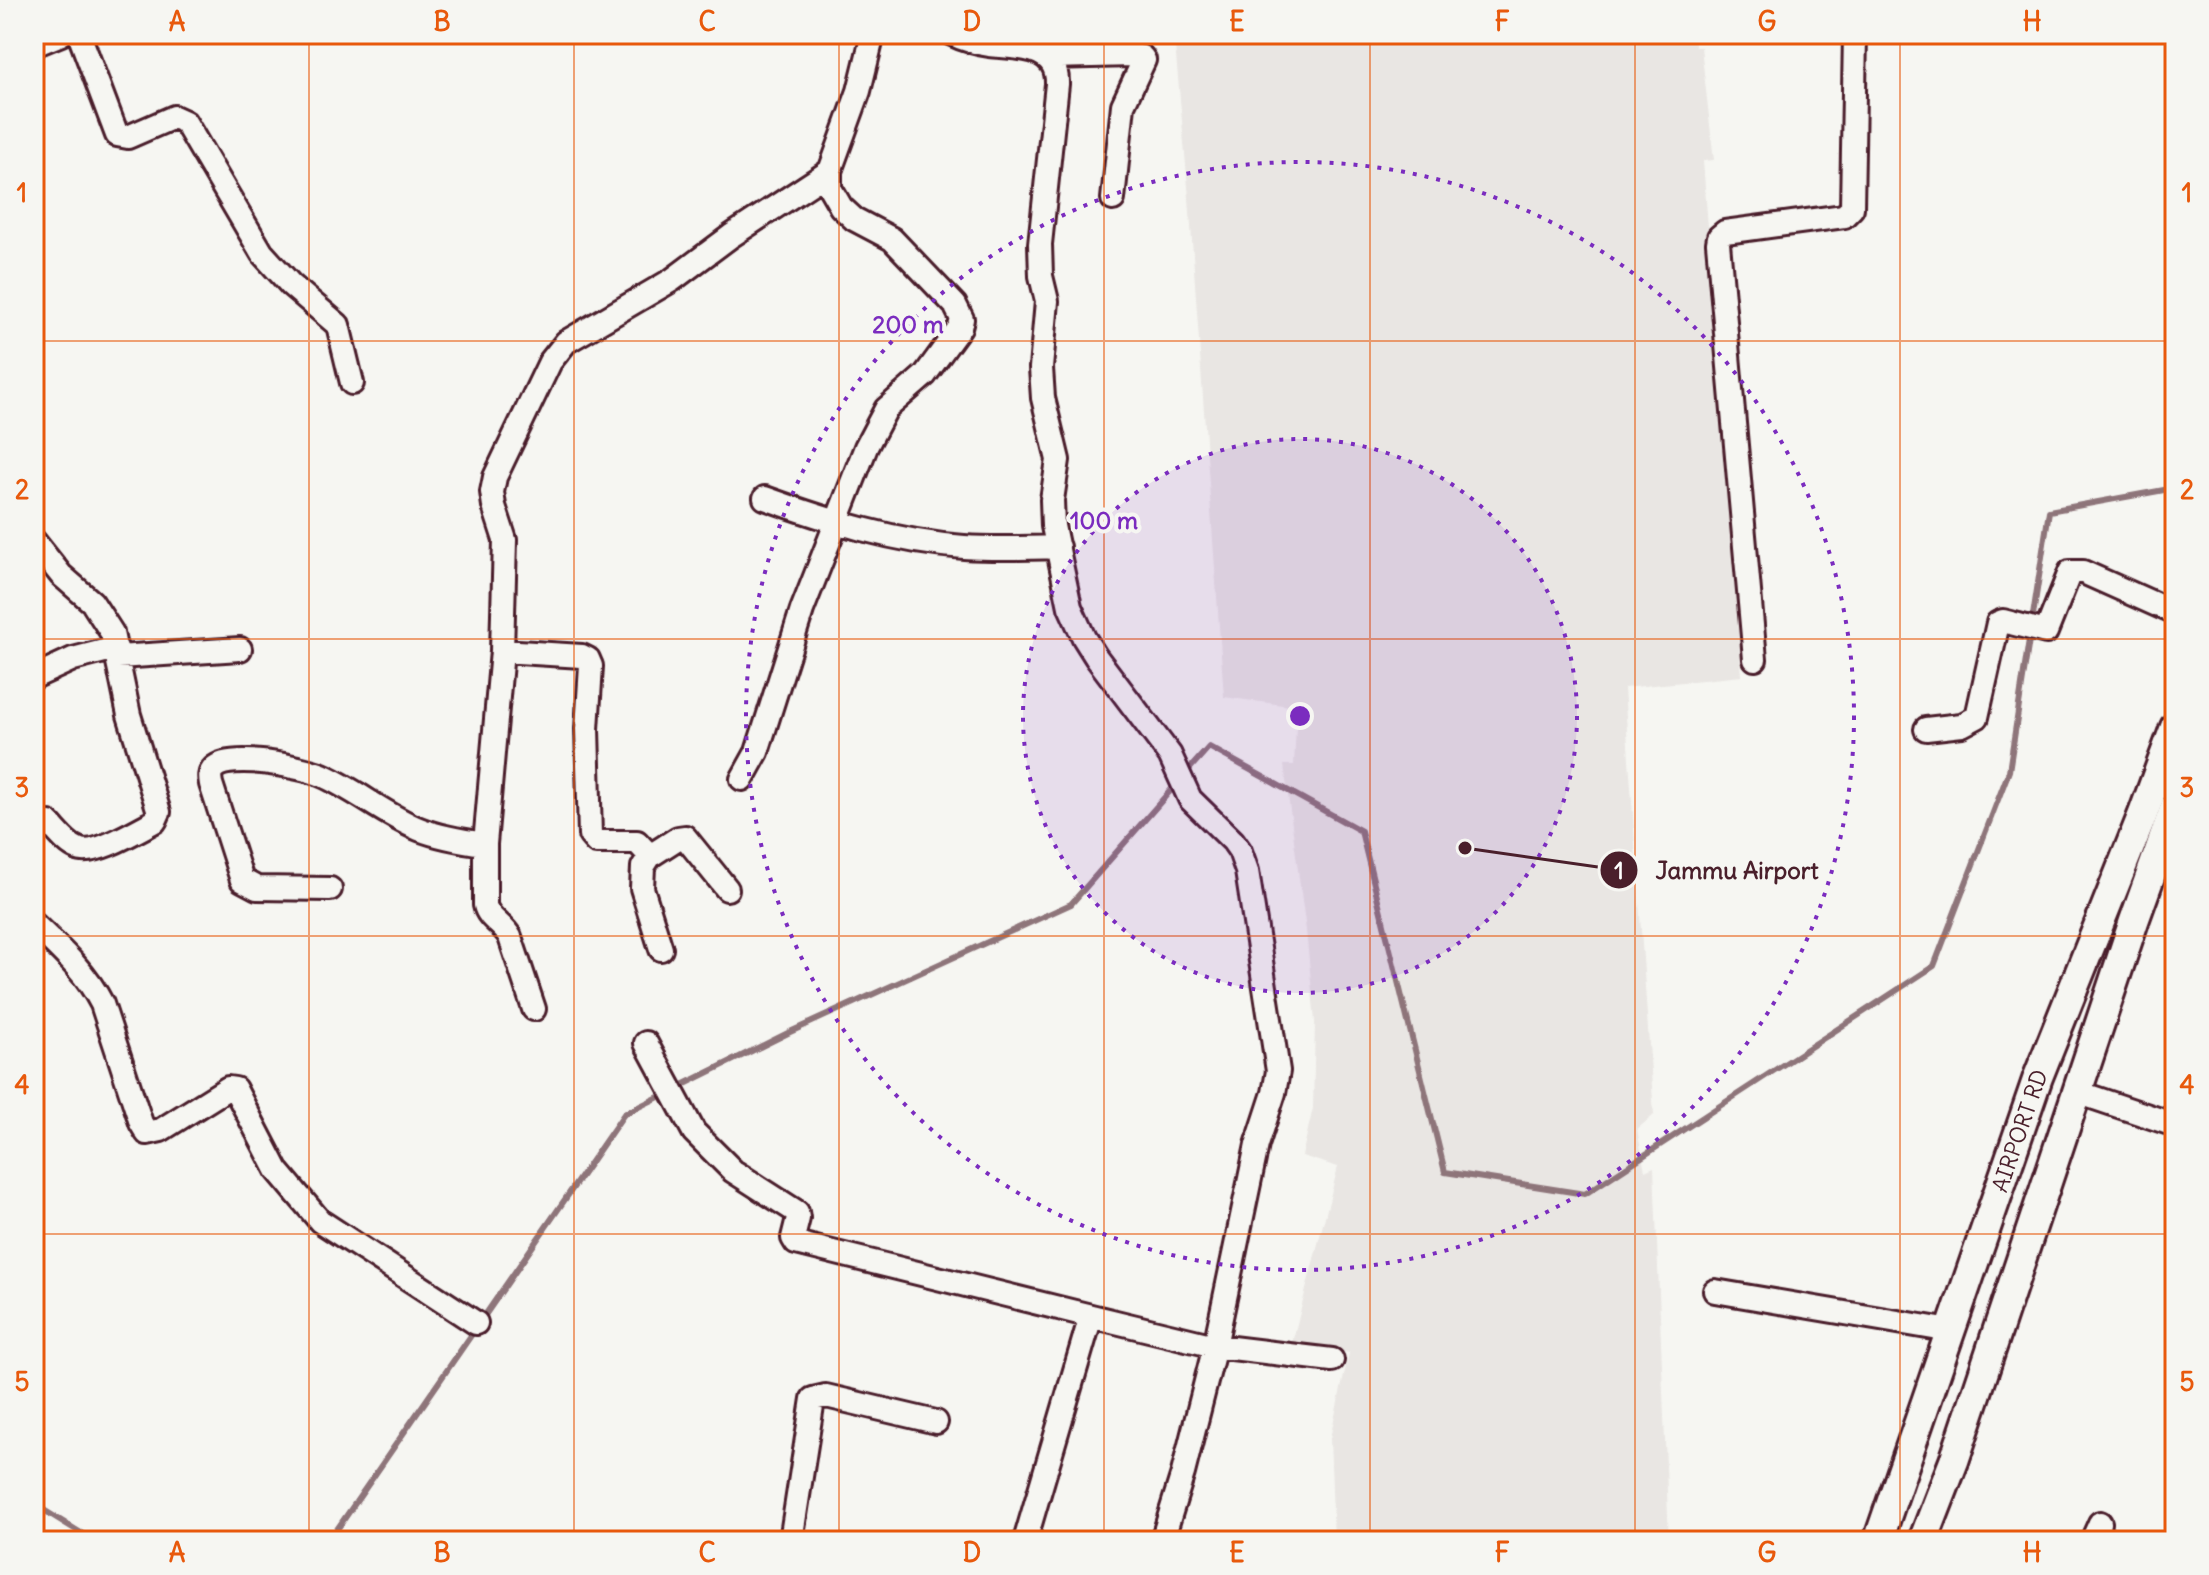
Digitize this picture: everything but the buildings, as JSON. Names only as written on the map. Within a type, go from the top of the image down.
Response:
[{"type":"main road","name":"AIRPORT RD","points":[[1878,1541],[2038,1077],[2175,727]]},
{"type":"main road","points":[[1923,1541],[1954,1461],[2175,807]]},
{"type":"street","points":[[34,45],[61,34]]},
{"type":"street","points":[[79,34],[117,135],[128,137],[174,117],[185,122],[262,253],[291,285],[338,325],[352,383]]},
{"type":"street","points":[[742,779],[757,752],[802,610],[866,447],[886,409],[925,375],[960,327],[962,319],[955,305],[892,239],[854,219],[841,207],[830,188],[830,171],[859,91],[873,34]]},
{"type":"street","points":[[952,34],[975,43],[1023,47],[1049,57],[1134,55],[1144,60],[1123,105],[1113,199]]},
{"type":"street","points":[[1755,659],[1718,243],[1725,232],[1844,216],[1852,208],[1855,34]]},
{"type":"street","points":[[1049,57],[1055,66],[1057,84],[1040,244],[1041,276],[1047,301],[1041,368],[1043,398],[1058,460],[1052,515],[1070,607],[1084,638],[1170,755],[1190,799],[1240,851],[1247,871],[1278,1071],[1257,1145],[1215,1346],[1183,1473],[1162,1541]]},
{"type":"street","points":[[534,1009],[510,937],[485,909],[485,844],[502,651],[505,540],[492,492],[495,477],[556,352],[583,330],[672,280],[731,236],[830,171]]},
{"type":"street","points":[[765,498],[836,523],[921,542],[964,547],[1058,547]]},
{"type":"street","points":[[34,541],[61,575],[92,602],[104,618],[117,652],[129,715],[159,812],[158,819],[104,846],[83,850],[75,847],[49,823]]},
{"type":"street","points":[[1926,729],[1962,725],[1977,717],[1997,626],[2001,621],[2038,632],[2049,630],[2067,576],[2078,570],[2175,613]]},
{"type":"street","points":[[34,677],[73,659],[117,652],[240,649]]},
{"type":"street","points":[[502,651],[582,656],[588,659],[591,666],[587,729],[590,835],[596,842],[637,842],[650,856]]},
{"type":"street","points":[[330,889],[257,888],[242,880],[211,784],[213,769],[220,764],[236,761],[307,769],[347,788],[417,829],[485,844]]},
{"type":"street","points":[[661,949],[642,888],[643,867],[650,856],[678,838],[685,837],[727,889]]},
{"type":"street","points":[[34,924],[93,986],[147,1133],[161,1130],[228,1088],[235,1089],[277,1170],[320,1221],[476,1323]]},
{"type":"street","points":[[646,1043],[694,1132],[733,1171],[797,1212],[793,1238],[796,1243],[1215,1346],[1332,1360]]},
{"type":"street","points":[[2077,1092],[2175,1125]]},
{"type":"street","points":[[1715,1291],[1951,1331]]},
{"type":"street","points":[[1025,1541],[1091,1316]]},
{"type":"street","points":[[791,1541],[813,1399],[826,1396],[936,1422]]},
{"type":"shaded area","points":[[1174,34],[1694,34],[1695,47],[1701,47],[1714,160],[1703,161],[1742,676],[1624,688],[1654,1115],[1637,1129],[1645,1171],[1654,1167],[1669,1541],[1334,1541],[1330,1438],[1349,1353],[1292,1343],[1338,1167],[1302,1156],[1313,1108],[1315,1022],[1284,765],[1294,765],[1297,707],[1224,697],[1189,198]]},
{"type":"waterway","points":[[2032,622],[2049,511],[2175,488]]},
{"type":"waterway","points":[[1185,774],[1209,747],[1361,831],[1445,1172],[1585,1194],[1934,966],[2009,771],[2030,633]]},
{"type":"waterway","points":[[677,1088],[790,1032],[1071,904],[1178,782]]},
{"type":"waterway","points":[[329,1541],[624,1114],[667,1093]]},
{"type":"waterway","points":[[34,1504],[94,1541]]},
{"type":"place","name":"Jammu Airport","points":[[1465,848]]}]
